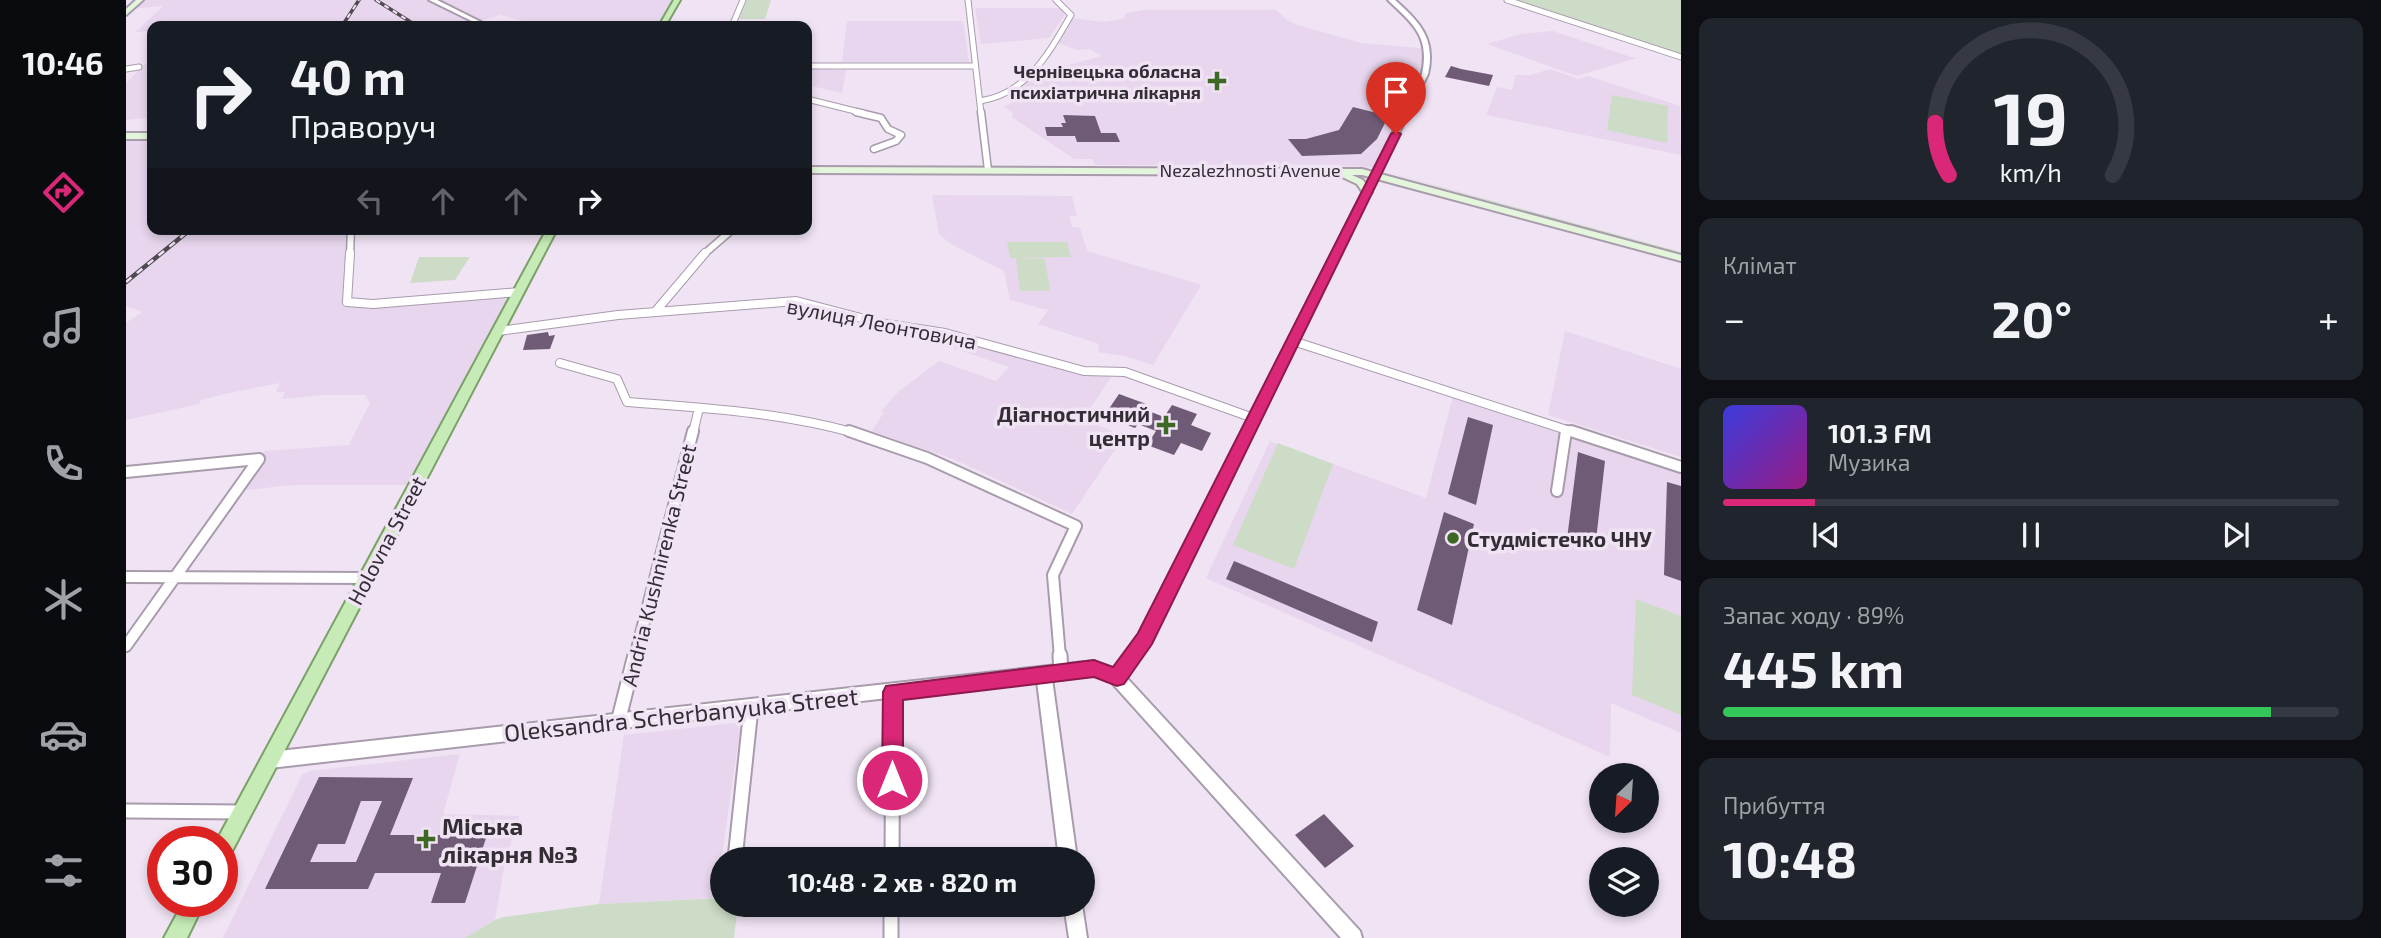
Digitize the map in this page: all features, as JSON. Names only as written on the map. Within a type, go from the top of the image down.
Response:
[{"type":"main road","points":[[127,10],[139,0]]},
{"type":"main road","points":[[665,21],[677,0]]},
{"type":"main road","points":[[126,136],[147,136]]},
{"type":"main road","name":"Nezalezhnosti Avenue","points":[[812,167],[1335,165],[1378,171],[1681,250]]},
{"type":"main road","name":"Nezalezhnosti Avenue","points":[[987,167],[1378,171],[1681,258]]},
{"type":"main road","points":[[1320,170],[1349,176],[1364,185],[1367,192]]},
{"type":"main road","name":"Holovna Street","points":[[235,826],[549,235]]},
{"type":"main road","points":[[175,938],[186,917]]},
{"type":"street","points":[[432,0],[476,21]]},
{"type":"street","points":[[734,21],[743,0]]},
{"type":"street","points":[[968,0],[987,167]]},
{"type":"street","points":[[980,101],[1011,94],[1041,62],[1071,15],[1056,0]]},
{"type":"street","points":[[1353,938],[1117,678],[1145,639],[1425,74],[1429,49],[1420,27],[1391,0]]},
{"type":"street","points":[[1507,0],[1681,57]]},
{"type":"street","points":[[812,66],[974,66]]},
{"type":"street","points":[[126,69],[139,67]]},
{"type":"street","points":[[812,100],[881,118],[888,129],[901,135],[896,141],[874,149]]},
{"type":"street","points":[[351,235],[347,302],[373,304],[519,292]]},
{"type":"street","points":[[655,312],[678,283],[725,235]]},
{"type":"street","name":"вулиця Леонтовича","points":[[499,331],[570,320],[796,301],[880,323],[945,333],[1084,371],[1125,372],[1256,419]]},
{"type":"street","points":[[1293,341],[1681,467]]},
{"type":"street","points":[[561,363],[617,379],[627,402],[772,415],[831,426],[899,446],[1076,526],[1053,575],[1053,674],[1067,847]]},
{"type":"street","name":"Andria Kushnirenka Street","points":[[618,722],[699,408]]},
{"type":"street","points":[[1557,491],[1566,430]]},
{"type":"street","points":[[126,472],[259,459],[126,646]]},
{"type":"street","points":[[126,577],[365,578]]},
{"type":"street","name":"Oleksandra Scherbanyuka Street","points":[[270,760],[1094,668],[1117,678]]},
{"type":"street","points":[[891,847],[893,692]]},
{"type":"street","points":[[736,847],[751,708]]},
{"type":"street","points":[[126,811],[243,812]]},
{"type":"street","points":[[891,917],[891,938]]},
{"type":"street","points":[[1074,917],[1077,938]]},
{"type":"shaded area","points":[[138,0],[676,0],[663,21],[523,21],[500,15],[481,21],[147,21],[163,6],[129,9]]},
{"type":"shaded area","points":[[975,8],[1060,8],[1065,15],[1049,38],[981,44]]},
{"type":"shaded area","name":"Чернівецька обласна психіатрична лікарня","points":[[1144,10],[1276,10],[1287,20],[1300,26],[1362,43],[1429,49],[1428,65],[1380,168],[1335,165],[1095,165],[1092,159],[1074,159],[1012,117],[1013,113],[1004,107],[1026,94],[1021,89],[1035,74],[1102,56],[1090,49],[1077,50],[1058,43],[1072,18],[1103,22],[1124,19],[1126,13]]},
{"type":"shaded area","points":[[147,21],[147,31],[136,32]]},
{"type":"shaded area","points":[[847,21],[963,21],[969,62],[842,62]]},
{"type":"shaded area","points":[[1553,31],[1636,58],[1577,76],[1487,44],[1521,34]]},
{"type":"shaded area","points":[[147,62],[147,120],[145,118],[126,120],[126,83]]},
{"type":"shaded area","points":[[812,69],[846,70],[842,93],[812,86]]},
{"type":"shaded area","points":[[1550,69],[1578,79],[1588,76],[1680,106],[1681,155],[1486,115],[1497,87],[1512,90],[1516,75],[1531,75]]},
{"type":"shaded area","points":[[126,137],[146,137],[147,235],[351,235],[346,301],[353,305],[519,292],[415,485],[292,485],[238,491],[265,451],[349,445],[370,403],[365,395],[282,399],[285,392],[276,392],[280,383],[224,394],[201,400],[199,404],[126,420],[126,323],[142,312],[126,306]]},
{"type":"shaded area","points":[[932,195],[1072,196],[1077,216],[1070,216],[1072,227],[1080,228],[1087,251],[1199,284],[1200,287],[1153,365],[1125,356],[1098,352],[1099,344],[1038,324],[1048,310],[1010,300],[1004,271],[951,244],[939,234]]},
{"type":"shaded area","points":[[1565,331],[1681,369],[1681,457],[1548,415]]},
{"type":"shaded area","points":[[964,338],[1083,372],[1113,374],[1083,419],[1124,436],[1072,514],[953,459],[872,431],[884,412],[881,411],[898,392],[939,361],[996,381],[1009,367],[950,347]]},
{"type":"shaded area","name":"Студмістечко ЧНУ","points":[[1454,393],[1681,467],[1681,733],[1611,703],[1610,757],[1206,578],[1270,441],[1426,498]]},
{"type":"shaded area","points":[[735,723],[740,729],[723,847],[710,847],[710,898],[599,904],[624,735]]},
{"type":"shaded area","points":[[460,754],[443,814],[519,816],[505,863],[495,920],[465,938],[223,938],[233,917],[238,917],[238,907],[302,775],[310,771]]},
{"type":"green space","points":[[747,0],[771,0],[765,19],[739,19]]},
{"type":"green space","points":[[1507,0],[1681,0],[1681,58]]},
{"type":"green space","points":[[1612,95],[1668,106],[1667,143],[1607,130]]},
{"type":"green space","points":[[1389,173],[1681,252],[1681,255]]},
{"type":"green space","points":[[1007,242],[1067,242],[1071,257],[1010,258]]},
{"type":"green space","points":[[419,257],[470,257],[455,280],[410,283]]},
{"type":"green space","points":[[1016,258],[1045,259],[1050,291],[1020,291]]},
{"type":"green space","points":[[1278,443],[1333,464],[1294,569],[1233,545]]},
{"type":"green space","points":[[1636,599],[1681,616],[1681,715],[1632,695]]},
{"type":"green space","points":[[710,899],[710,917],[737,917],[734,938],[465,938],[504,917],[599,904]]},
{"type":"building","points":[[1451,66],[1493,75],[1489,86],[1445,77]]},
{"type":"building","points":[[1353,107],[1377,113],[1387,119],[1377,139],[1361,154],[1302,156],[1288,139],[1306,139],[1339,130]]},
{"type":"building","points":[[1063,115],[1095,116],[1101,133],[1116,133],[1120,142],[1077,142],[1075,136],[1047,136],[1045,127],[1063,127],[1061,123],[1066,123]]},
{"type":"building","points":[[548,332],[549,336],[555,335],[550,349],[523,350],[527,335]]},
{"type":"building","name":"Діагностичний центр","points":[[1119,394],[1149,405],[1146,410],[1164,417],[1172,405],[1197,414],[1191,425],[1211,433],[1202,451],[1181,443],[1174,455],[1147,445],[1156,431],[1138,424],[1135,428],[1104,416]]},
{"type":"building","points":[[1468,417],[1493,425],[1476,505],[1448,494]]},
{"type":"building","points":[[1578,452],[1605,461],[1595,549],[1567,539]]},
{"type":"building","points":[[1667,482],[1681,486],[1681,581],[1664,575]]},
{"type":"building","points":[[1444,512],[1474,524],[1452,625],[1417,610]]},
{"type":"building","points":[[1234,561],[1378,622],[1372,642],[1226,579]]},
{"type":"building","name":"Міська лікарня №3","points":[[319,777],[413,778],[390,835],[487,835],[465,903],[431,903],[441,873],[375,873],[368,889],[265,889]],"holes":[[[361,801],[382,801],[356,862],[310,862],[318,844],[345,844]]]},
{"type":"building","points":[[1324,814],[1354,846],[1325,868],[1295,835]]},
{"type":"railway","points":[[345,21],[359,0]]},
{"type":"railway","points":[[376,0],[409,21]]},
{"type":"railway","points":[[126,282],[184,235]]},
{"type":"place","name":"Чернівецька обласна психіатрична лікарня","points":[[1217,81]]},
{"type":"place","name":"Діагностичний центр","points":[[1166,425]]},
{"type":"place","name":"Студмістечко ЧНУ","points":[[1453,538]]},
{"type":"place","name":"Міська лікарня №3","points":[[426,839]]},
{"type":"route","points":[[892,780],[893,692],[1094,668],[1117,678],[1145,639],[1396,134]]}]
